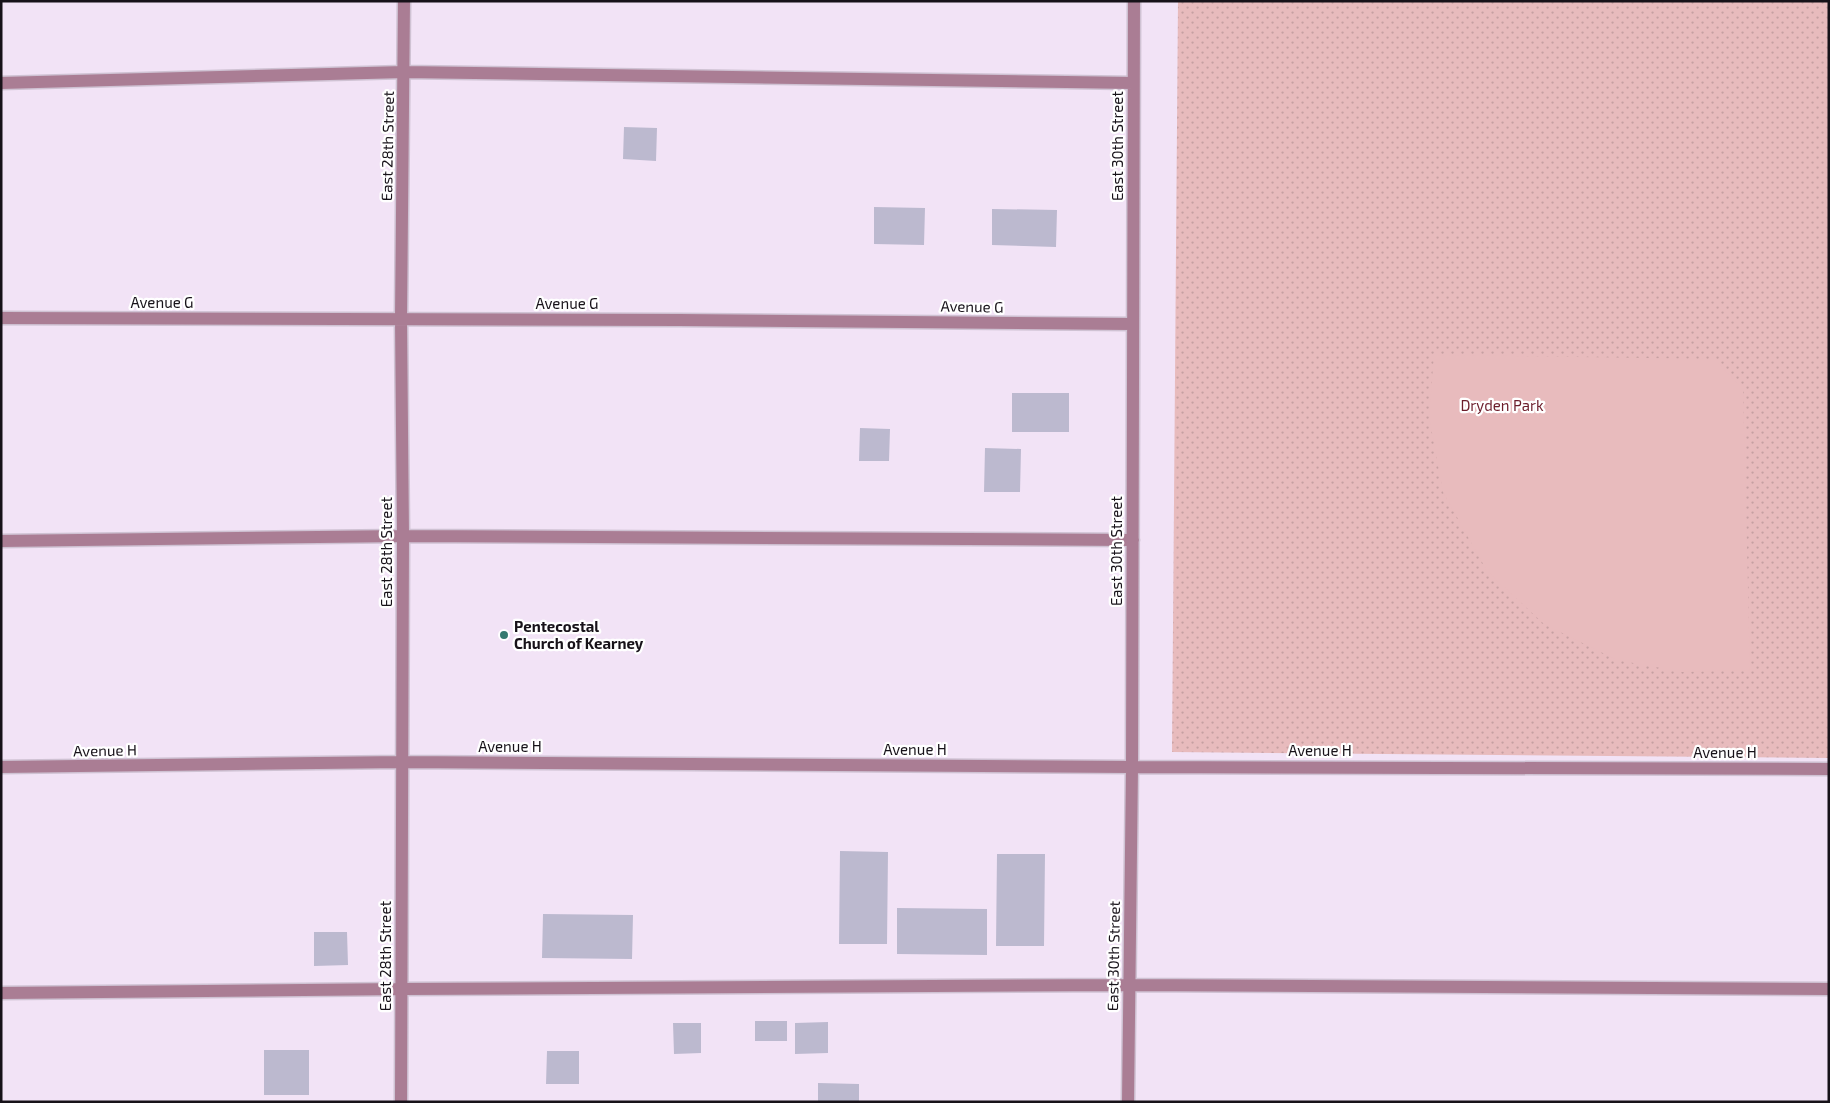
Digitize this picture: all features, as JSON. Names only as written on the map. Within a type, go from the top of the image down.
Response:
[{"type":"street","name":"East 28th Street","points":[[401,1102],[401,319],[404,1]]},
{"type":"street","name":"East 30th Street","points":[[1128,1102],[1132,767],[1134,1]]},
{"type":"street","points":[[1,83],[404,72],[1133,83]]},
{"type":"street","name":"Avenue G","points":[[1,318],[679,320],[1132,324]]},
{"type":"street","points":[[1,541],[402,536],[1133,540]]},
{"type":"street","name":"Avenue H","points":[[1,767],[402,762],[1829,769]]},
{"type":"street","points":[[1,994],[402,988],[1128,985],[1829,989]]},
{"type":"green space","name":"Dryden Park","points":[[1178,1],[1829,1],[1829,758],[1172,752]]},
{"type":"green space","points":[[1434,355],[1714,359],[1743,389],[1750,670],[1683,672],[1617,660],[1544,624],[1487,571],[1443,492],[1429,417]]},
{"type":"building","points":[[624,127],[657,128],[656,161],[623,159]]},
{"type":"building","points":[[874,207],[925,208],[924,245],[874,244]]},
{"type":"building","points":[[992,209],[1057,210],[1056,247],[992,245]]},
{"type":"building","points":[[1012,393],[1069,393],[1069,432],[1012,432]]},
{"type":"building","points":[[860,428],[890,429],[889,461],[859,461]]},
{"type":"building","points":[[985,448],[1021,449],[1020,492],[984,492]]},
{"type":"building","points":[[840,851],[888,852],[887,944],[839,944]]},
{"type":"building","points":[[997,854],[1045,854],[1044,946],[996,946]]},
{"type":"building","points":[[897,908],[987,909],[987,955],[897,954]]},
{"type":"building","points":[[543,914],[633,915],[632,959],[542,958]]},
{"type":"building","points":[[314,932],[347,932],[348,965],[314,966]]},
{"type":"building","points":[[755,1021],[787,1021],[787,1041],[755,1041]]},
{"type":"building","points":[[828,1022],[828,1053],[795,1054],[795,1023]]},
{"type":"building","points":[[673,1023],[701,1023],[701,1053],[674,1054]]},
{"type":"building","points":[[264,1050],[309,1050],[309,1095],[264,1095]]},
{"type":"building","points":[[547,1051],[579,1051],[579,1084],[546,1084]]},
{"type":"building","points":[[818,1083],[859,1084],[859,1102],[818,1102]]},
{"type":"place","name":"Pentecostal Church of Kearney","points":[[504,635]]}]
